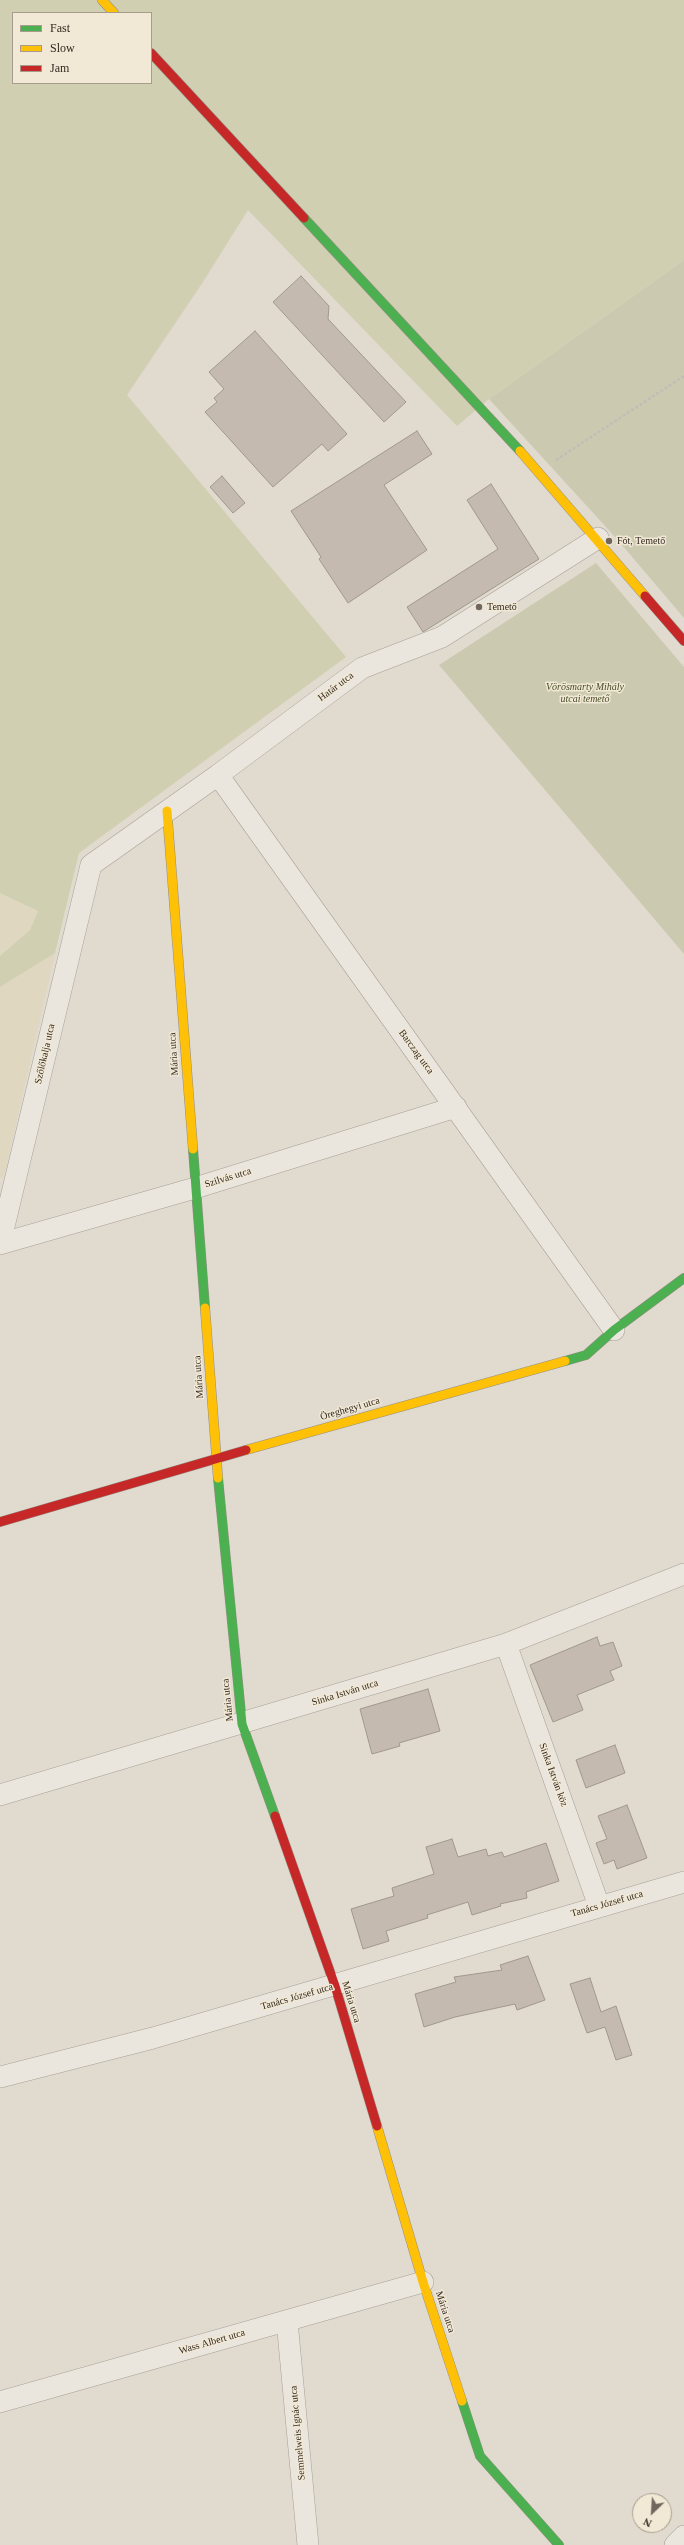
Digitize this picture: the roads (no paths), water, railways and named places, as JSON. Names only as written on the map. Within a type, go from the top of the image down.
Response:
[{"type":"street","points":[[102,0],[113,12]]},
{"type":"street","points":[[152,54],[540,473],[598,538],[684,641]]},
{"type":"street","name":"Határ utca","points":[[91,865],[362,668],[442,637],[598,538]]},
{"type":"street","name":"Barczag utca","points":[[218,774],[614,1330]]},
{"type":"street","name":"Mária utca","points":[[167,811],[216,1458],[242,1724],[335,1986],[424,2282],[480,2456],[558,2545]]},
{"type":"street","name":"Szőlőkalja utca","points":[[0,1244],[91,865]]},
{"type":"street","name":"Szilvás utca","points":[[0,1244],[195,1188],[456,1107]]},
{"type":"street","name":"Öreghegyi utca","points":[[0,1522],[216,1458],[586,1355],[614,1330],[684,1278]]},
{"type":"street","name":"Sinka István utca","points":[[0,1795],[506,1644],[684,1574]]},
{"type":"street","name":"Sinka István köz","points":[[506,1644],[599,1906]]},
{"type":"street","name":"Tanács József utca","points":[[0,2077],[153,2038],[335,1986],[599,1906],[684,1882]]},
{"type":"street","name":"Wass Albert utca","points":[[0,2402],[424,2282]]},
{"type":"street","name":"Semmelweis Ignác utca","points":[[287,2321],[308,2545]]},
{"type":"street","points":[[675,2545],[684,2536]]},
{"type":"place","name":"Fót, Temető","points":[[609,541]]},
{"type":"place","name":"Temető","points":[[479,607]]},
{"type":"park label","name":"Vörösmarty Mihály utcai temető","points":[[585,692]]}]
